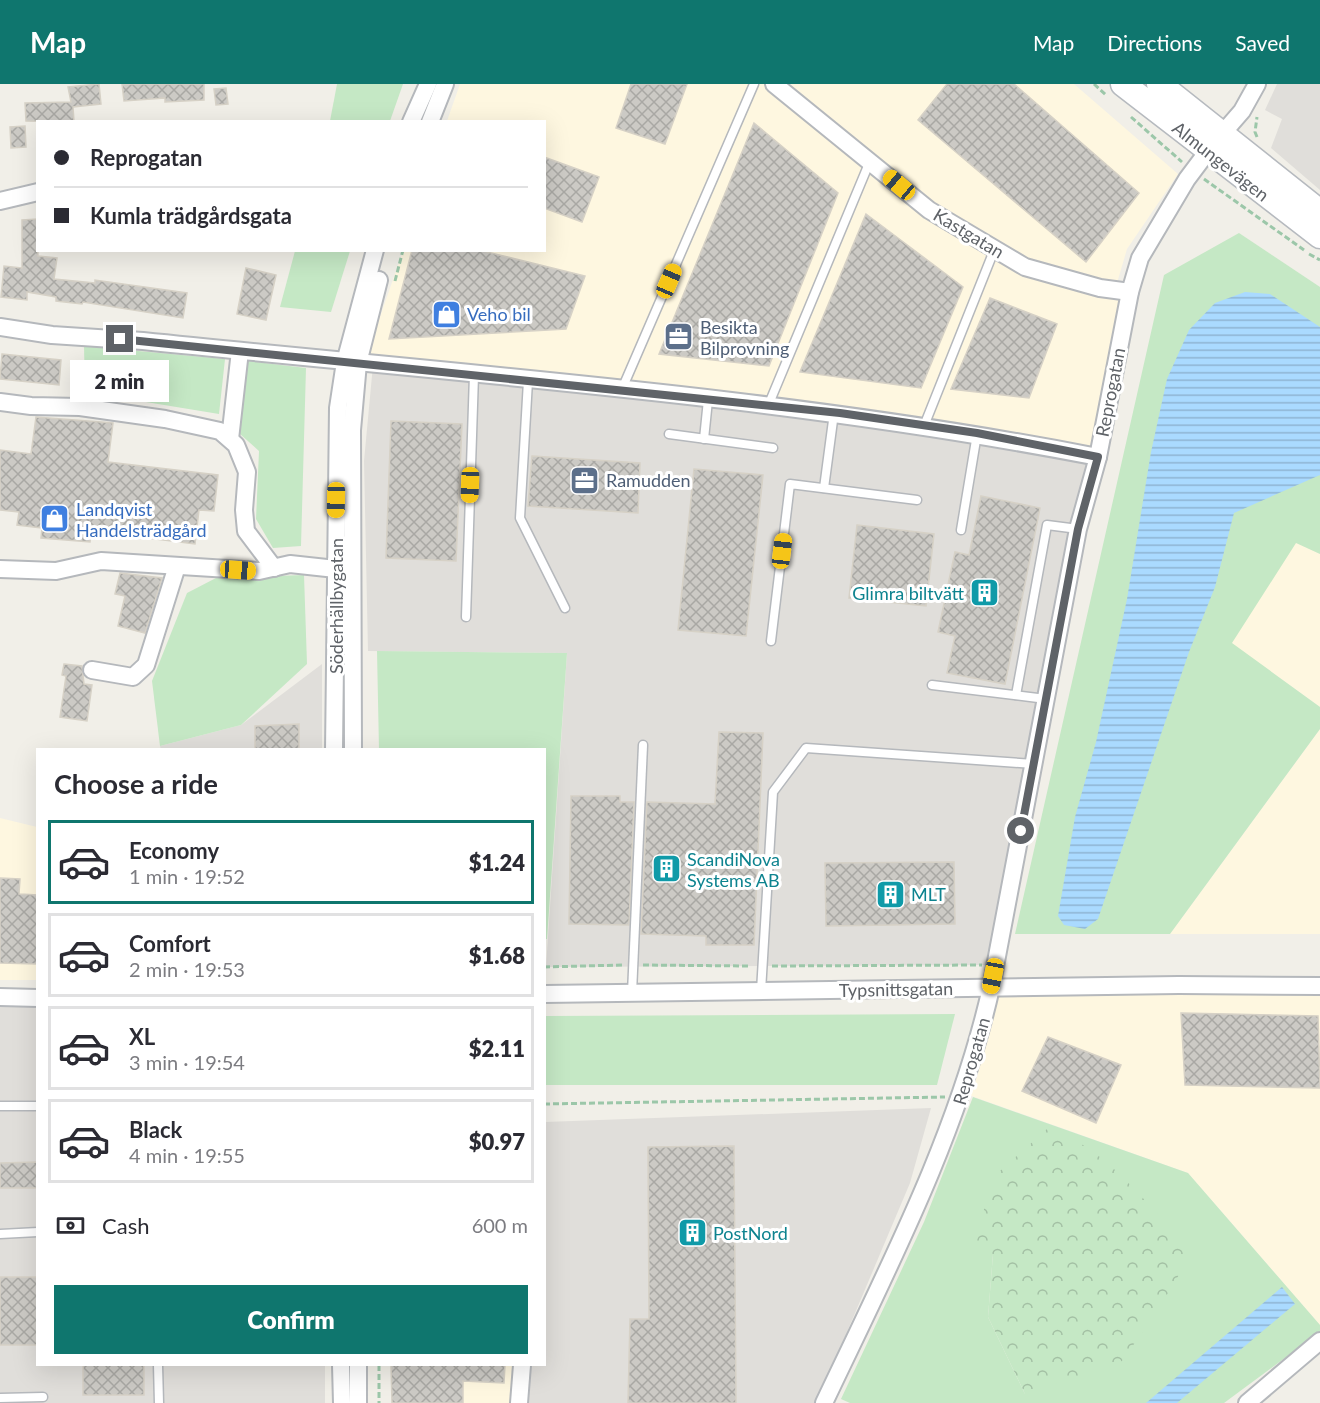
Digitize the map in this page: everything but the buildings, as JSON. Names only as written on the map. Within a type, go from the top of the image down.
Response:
[{"type":"main road","name":"Almungevägen","points":[[1123,84],[1320,212]]},
{"type":"main road","name":"Almungevägen","points":[[1159,84],[1215,143],[1320,236]]},
{"type":"street","points":[[412,120],[428,84]]},
{"type":"street","points":[[431,120],[445,84]]},
{"type":"street","name":"Kastgatan","points":[[774,84],[929,210],[1025,267],[1100,288],[1130,292]]},
{"type":"street","name":"Reprogatan","points":[[824,1403],[900,1242],[962,1097],[976,1053],[991,988],[1078,529],[1098,457],[1130,292],[1140,258],[1186,179],[1242,111],[1257,84]]},
{"type":"street","points":[[0,201],[36,192]]},
{"type":"street","name":"Söderhällbygatan","points":[[351,362],[375,252]]},
{"type":"street","name":"Söderhällbygatan","points":[[353,748],[343,570],[338,408],[386,252]]},
{"type":"street","points":[[0,327],[52,335],[143,341],[834,413],[977,433],[1098,457]]},
{"type":"street","points":[[230,439],[240,351]]},
{"type":"street","points":[[0,402],[31,406],[80,407],[165,418],[220,431],[236,445],[247,472],[244,510],[246,531],[274,568]]},
{"type":"street","points":[[0,569],[56,571],[101,561],[259,571],[290,564],[343,570]]},
{"type":"street","points":[[92,670],[133,677],[146,665],[177,566]]},
{"type":"street","name":"Söderhällbygatan","points":[[334,748],[343,570]]},
{"type":"street","name":"Typsnittsgatan","points":[[546,994],[1320,986]]},
{"type":"street","points":[[0,997],[36,998]]},
{"type":"street","points":[[1247,1403],[1320,1341]]},
{"type":"street","points":[[341,1366],[342,1403]]},
{"type":"street","points":[[358,1366],[358,1403]]},
{"type":"street","points":[[519,1403],[522,1366]]},
{"type":"lane","points":[[622,391],[754,84]]},
{"type":"lane","points":[[768,406],[870,160]]},
{"type":"lane","points":[[924,426],[995,248]]},
{"type":"lane","points":[[466,617],[474,375]]},
{"type":"lane","points":[[528,381],[520,518],[565,608]]},
{"type":"lane","points":[[704,439],[708,400]]},
{"type":"lane","points":[[824,488],[834,413]]},
{"type":"lane","points":[[961,530],[977,433]]},
{"type":"lane","points":[[669,434],[773,448]]},
{"type":"lane","points":[[771,640],[790,484],[917,500]]},
{"type":"lane","points":[[1016,695],[1047,525],[1078,529]]},
{"type":"lane","points":[[932,685],[1046,699]]},
{"type":"lane","points":[[632,993],[643,745]]},
{"type":"lane","points":[[761,991],[773,792],[806,748],[1034,764]]},
{"type":"lane","points":[[0,1106],[36,1106]]},
{"type":"lane","points":[[0,1234],[36,1232]]},
{"type":"lane","points":[[158,1366],[159,1403]]},
{"type":"lane","points":[[0,1398],[43,1397]]},
{"type":"path","points":[[392,291],[402,252]]},
{"type":"path","points":[[546,1104],[962,1097]]},
{"type":"path","points":[[379,1366],[379,1403]]},
{"type":"shaded area","points":[[460,84],[774,84],[869,159],[860,142],[786,84],[1074,84],[1178,174],[1127,249],[1117,283],[1130,292],[1098,457],[613,390],[361,371],[403,252],[546,252],[546,120],[447,120]]},
{"type":"shaded area","points":[[1277,84],[1320,84],[1320,190],[1271,148],[1282,119],[1265,110]]},
{"type":"shaded area","points":[[373,365],[1098,457],[995,965],[546,967],[567,653],[368,651],[364,461]]},
{"type":"shaded area","points":[[1296,542],[1320,554],[1320,707],[1231,643]]},
{"type":"shaded area","points":[[322,664],[322,748],[160,748],[160,746],[241,725]]},
{"type":"shaded area","points":[[1320,729],[1320,934],[1170,934]]},
{"type":"shaded area","points":[[0,818],[36,827],[36,980],[0,980]]},
{"type":"shaded area","points":[[1320,986],[1320,1325],[1188,1173],[963,1093],[991,988]]},
{"type":"shaded area","points":[[0,995],[36,996],[36,1366],[325,1366],[325,1403],[0,1403]]},
{"type":"shaded area","points":[[931,1108],[910,1183],[817,1403],[519,1403],[522,1366],[546,1366],[546,1122]]},
{"type":"shaded area","points":[[391,1366],[522,1366],[519,1403],[392,1403]]},
{"type":"green space","points":[[337,84],[403,84],[390,120],[330,120]]},
{"type":"green space","points":[[1239,233],[1320,287],[1320,554],[1296,543],[1232,643],[1320,707],[1320,729],[1170,934],[1015,934],[1164,275]]},
{"type":"green space","points":[[295,252],[350,252],[331,312],[280,307]]},
{"type":"green space","points":[[84,346],[225,359],[219,414],[85,392]]},
{"type":"green space","points":[[247,361],[306,368],[301,546],[273,548],[256,519],[259,451],[240,434]]},
{"type":"green space","points":[[304,575],[307,664],[241,725],[160,746],[152,681],[187,593],[216,578]]},
{"type":"green space","points":[[377,651],[567,653],[547,939],[546,748],[379,748]]},
{"type":"green space","points":[[955,1014],[937,1085],[546,1085],[546,1016]]},
{"type":"green space","points":[[973,1097],[1188,1173],[1320,1325],[1320,1332],[1224,1403],[850,1403],[841,1399],[924,1222]],"holes":[[[993,1254],[1025,1394],[988,1317]]]},
{"type":"green space","points":[[1048,1128],[1070,1137],[1109,1164],[1192,1253],[1158,1310],[1122,1361],[1025,1394],[988,1317],[993,1254],[976,1244],[991,1179]]},
{"type":"water","points":[[1245,292],[1270,294],[1320,327],[1320,475],[1234,513],[1215,587],[1189,652],[1098,919],[1085,929],[1064,925],[1058,916],[1075,817],[1096,742],[1127,599],[1151,452],[1167,379],[1189,330],[1215,303]]},
{"type":"water","points":[[1282,1287],[1295,1304],[1177,1403],[1146,1403]]},
{"type":"place","name":"Veho bil","points":[[446,314]]},
{"type":"place","name":"Besikta Bilprovning","points":[[679,337]]},
{"type":"place","name":"Ramudden","points":[[585,480]]},
{"type":"place","name":"Landqvist Handelsträdgård","points":[[55,519]]},
{"type":"place","name":"Glimra biltvätt","points":[[985,593]]},
{"type":"place","name":"ScandiNova Systems AB","points":[[666,869]]},
{"type":"place","name":"MLT","points":[[890,894]]},
{"type":"place","name":"PostNord","points":[[692,1233]]},
{"type":"route","points":[[120,339],[840,413],[977,433],[1098,457],[1078,529],[1021,831]]}]
